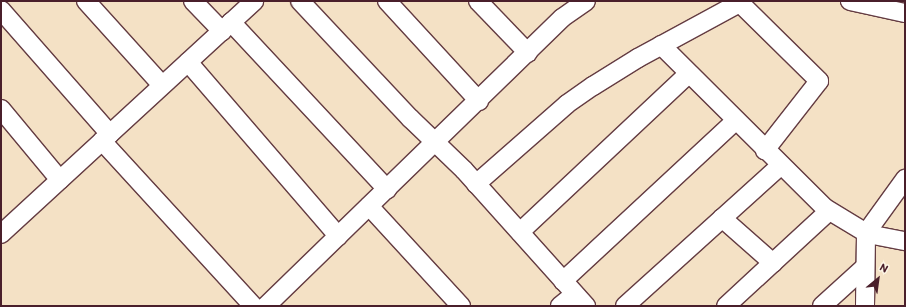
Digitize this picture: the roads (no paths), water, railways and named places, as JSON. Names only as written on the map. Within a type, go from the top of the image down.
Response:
[{"type":"street","points":[[86,1],[162,85]]},
{"type":"street","points":[[193,1],[227,26],[387,189]]},
{"type":"street","points":[[1,234],[254,1]]},
{"type":"street","points":[[300,1],[476,184],[575,294]]},
{"type":"street","points":[[387,1],[479,101]]},
{"type":"street","points":[[478,1],[528,53]]},
{"type":"street","points":[[850,1],[905,13]]},
{"type":"street","points":[[476,184],[567,104],[592,86],[736,3],[820,81],[765,150]]},
{"type":"street","points":[[266,306],[479,101],[575,4]]},
{"type":"street","points":[[1,10],[106,137],[253,306]]},
{"type":"street","points":[[661,45],[735,121],[829,211],[866,233],[905,241]]},
{"type":"street","points":[[188,62],[338,236]]},
{"type":"street","points":[[520,232],[688,74]]},
{"type":"street","points":[[1,109],[60,180]]},
{"type":"street","points":[[560,306],[575,294],[735,121]]},
{"type":"street","points":[[625,306],[780,165]]},
{"type":"street","points":[[865,306],[866,233],[905,179]]},
{"type":"street","points":[[369,206],[460,306]]},
{"type":"street","points":[[726,306],[829,211]]},
{"type":"street","points":[[722,218],[773,263]]},
{"type":"street","points":[[822,306],[866,267]]}]
